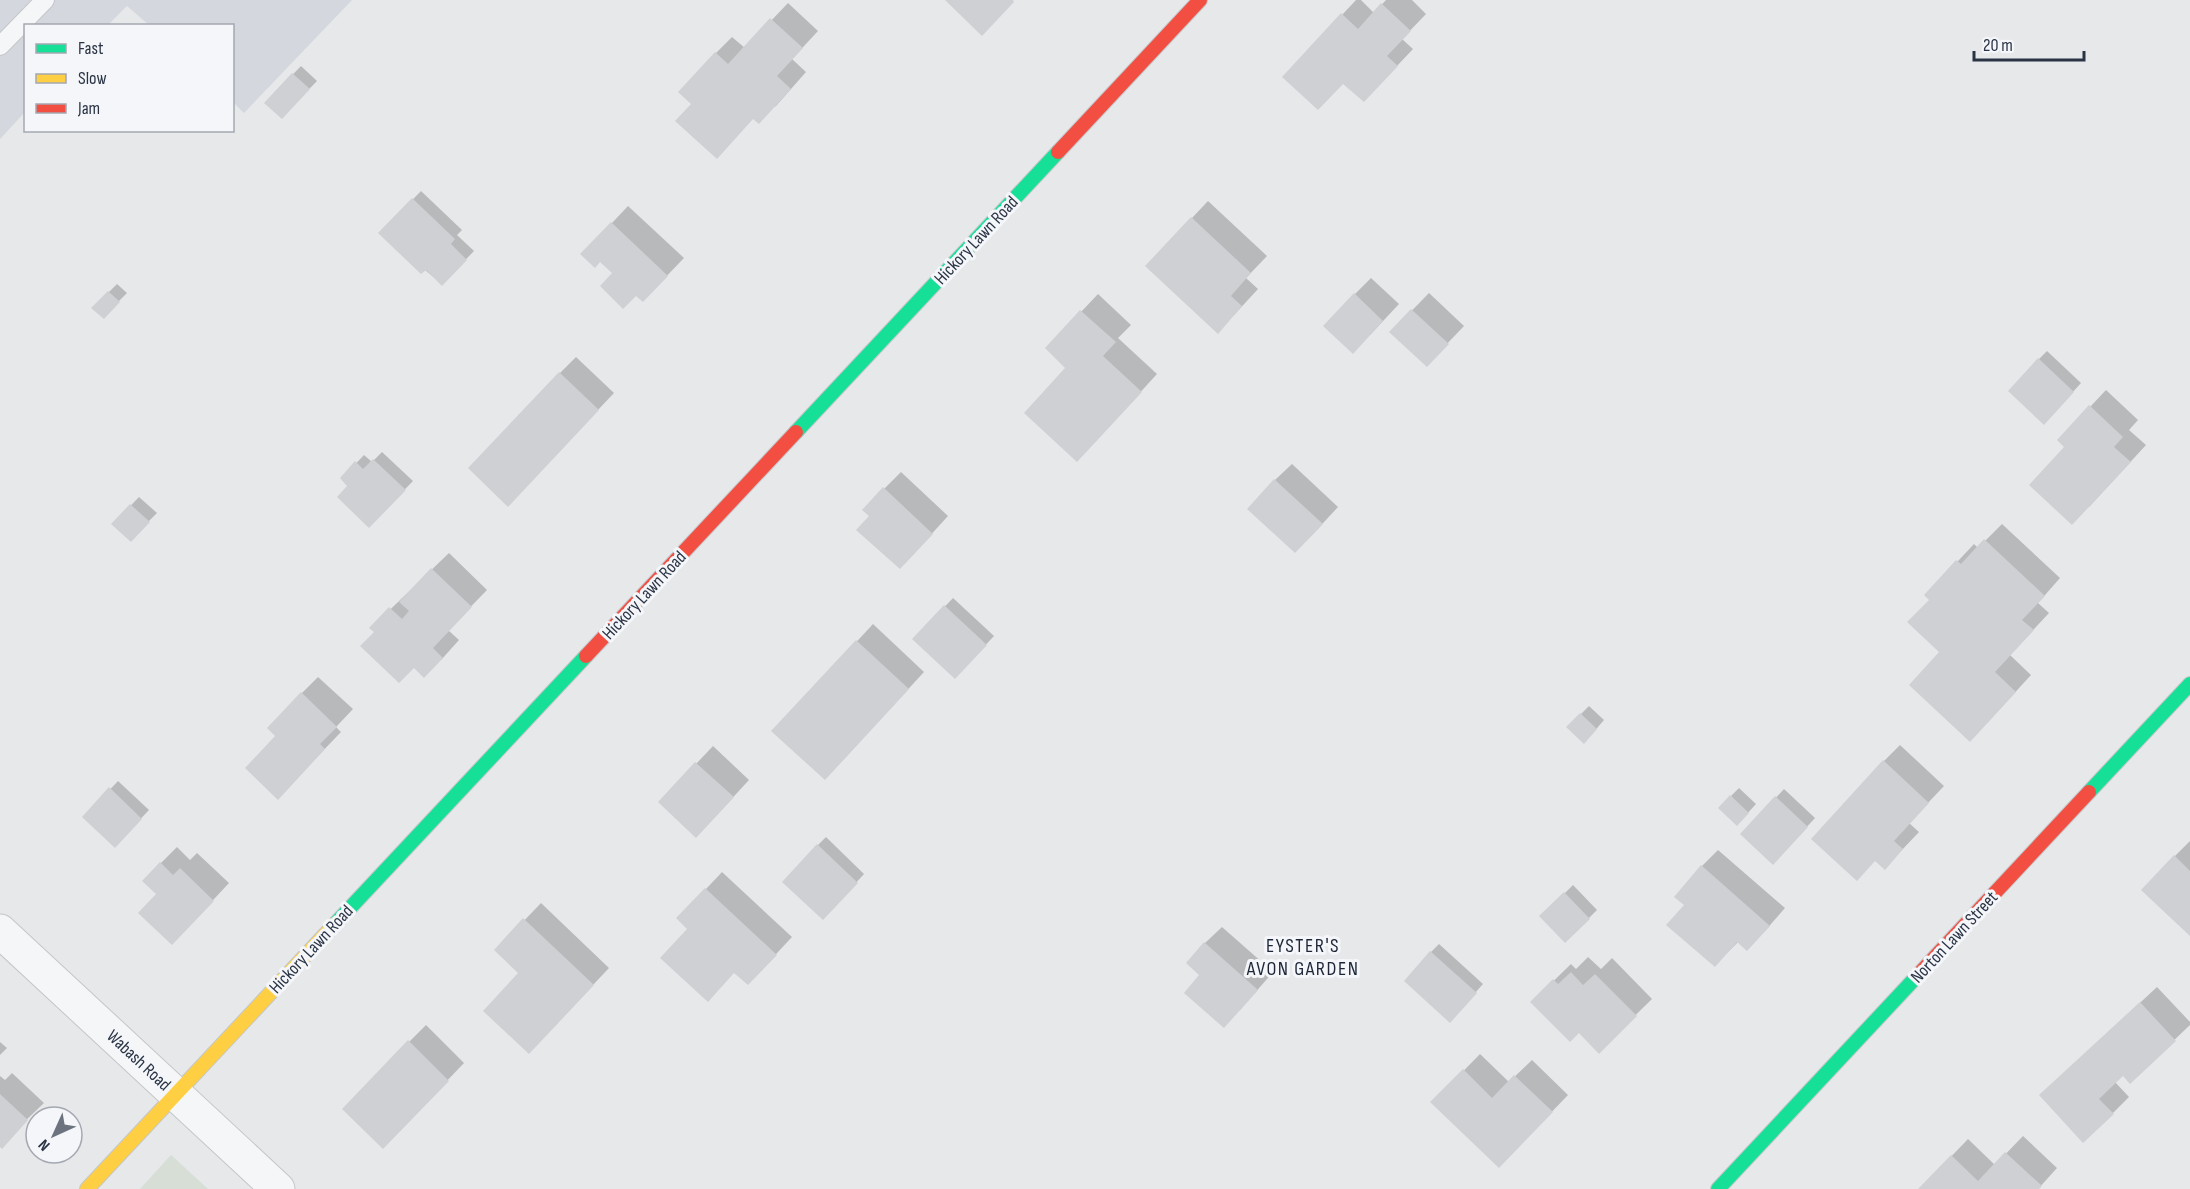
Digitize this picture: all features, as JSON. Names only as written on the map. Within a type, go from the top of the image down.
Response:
[{"type":"street","name":"Hickory Lawn Road","points":[[87,1189],[1200,0]]},
{"type":"street","name":"Norton Lawn Street","points":[[1718,1189],[2190,684]]},
{"type":"street","name":"Wabash Road","points":[[0,931],[278,1189]]},
{"type":"lane","points":[[0,46],[45,0]]},
{"type":"shaded area","points":[[0,0],[352,0],[244,113],[234,103],[234,24],[148,24],[127,6],[109,24],[24,24],[24,113],[0,139]]},
{"type":"shaded area","points":[[171,1155],[208,1189],[140,1189]]},
{"type":"building","points":[[945,0],[1013,0],[1014,2],[982,36]]},
{"type":"building","points":[[1381,3],[1411,31],[1387,56],[1398,66],[1364,102],[1343,84],[1318,110],[1282,77],[1341,13],[1358,29]]},
{"type":"building","points":[[770,18],[803,48],[777,76],[791,89],[759,124],[753,119],[717,159],[675,121],[691,104],[678,92],[715,52],[728,64]]},
{"type":"building","points":[[292,73],[310,89],[282,119],[264,103]]},
{"type":"building","points":[[412,198],[455,239],[451,244],[467,260],[442,286],[426,270],[421,274],[378,233]]},
{"type":"building","points":[[1191,217],[1251,273],[1231,296],[1242,306],[1218,334],[1145,266]]},
{"type":"building","points":[[611,222],[668,276],[643,302],[636,296],[623,309],[600,286],[612,273],[600,262],[595,268],[580,254]]},
{"type":"building","points":[[108,291],[120,302],[104,319],[91,308]]},
{"type":"building","points":[[1354,293],[1383,321],[1353,354],[1323,326]]},
{"type":"building","points":[[1411,309],[1449,344],[1427,367],[1389,332]]},
{"type":"building","points":[[1080,310],[1116,342],[1103,356],[1142,392],[1077,462],[1024,413],[1065,368],[1045,348]]},
{"type":"building","points":[[2038,358],[2074,392],[2044,425],[2008,391]]},
{"type":"building","points":[[559,372],[599,410],[508,507],[468,468]]},
{"type":"building","points":[[2089,405],[2123,437],[2114,447],[2131,462],[2072,525],[2029,485],[2064,447],[2057,440]]},
{"type":"building","points":[[373,459],[406,490],[369,528],[337,497],[347,486],[340,478],[355,461],[363,469]]},
{"type":"building","points":[[1274,479],[1323,524],[1295,553],[1247,509]]},
{"type":"building","points":[[883,487],[933,534],[900,569],[856,530],[869,516],[862,510]]},
{"type":"building","points":[[130,504],[150,522],[131,542],[111,524]]},
{"type":"building","points":[[1984,539],[2045,596],[2022,620],[2034,630],[1995,672],[2016,692],[1970,742],[1909,685],[1939,652],[1907,622],[1929,600],[1924,595],[1956,560],[1961,564]]},
{"type":"building","points":[[431,568],[472,607],[433,648],[443,658],[424,678],[414,668],[399,683],[360,646],[374,632],[369,628],[389,607],[402,619],[409,611],[399,602]]},
{"type":"building","points":[[944,605],[987,645],[955,679],[912,639]]},
{"type":"building","points":[[856,640],[909,689],[825,780],[771,731]]},
{"type":"building","points":[[301,692],[337,727],[320,744],[325,749],[278,800],[245,768],[275,736],[267,728]]},
{"type":"building","points":[[1580,713],[1597,729],[1584,744],[1566,727]]},
{"type":"building","points":[[1883,760],[1929,803],[1894,841],[1903,849],[1885,870],[1875,861],[1857,881],[1811,839]]},
{"type":"building","points":[[695,762],[734,797],[696,838],[658,802]]},
{"type":"building","points":[[109,787],[142,819],[115,848],[82,817]]},
{"type":"building","points":[[1730,795],[1749,813],[1737,826],[1718,808]]},
{"type":"building","points":[[1775,796],[1808,827],[1773,865],[1740,834]]},
{"type":"building","points":[[817,844],[858,883],[823,920],[782,882]]},
{"type":"building","points":[[2174,855],[2190,871],[2190,936],[2141,890]]},
{"type":"building","points":[[160,862],[173,875],[180,868],[214,901],[172,945],[138,913],[156,894],[142,881]]},
{"type":"building","points":[[1701,865],[1770,926],[1747,951],[1737,942],[1715,967],[1666,925],[1684,905],[1674,897]]},
{"type":"building","points":[[705,888],[777,955],[748,985],[734,973],[708,1002],[660,958],[687,929],[676,918]]},
{"type":"building","points":[[1564,892],[1590,919],[1565,943],[1539,916]]},
{"type":"building","points":[[523,918],[594,985],[529,1054],[483,1011],[518,973],[494,950]]},
{"type":"building","points":[[1204,942],[1258,990],[1224,1028],[1184,993],[1199,975],[1186,963]]},
{"type":"building","points":[[1430,951],[1477,993],[1450,1023],[1404,981]]},
{"type":"building","points":[[1571,972],[1583,985],[1595,974],[1637,1016],[1599,1054],[1579,1033],[1570,1042],[1530,1002],[1553,979],[1558,984]]},
{"type":"building","points":[[2140,1002],[2176,1041],[2130,1084],[2123,1076],[2099,1099],[2114,1114],[2083,1143],[2039,1095]]},
{"type":"building","points":[[408,1040],[449,1081],[383,1149],[342,1109]]},
{"type":"building","points":[[1463,1069],[1492,1098],[1514,1075],[1553,1112],[1499,1168],[1430,1102]]},
{"type":"building","points":[[0,1094],[24,1116],[24,1124],[2,1149],[0,1147]]},
{"type":"building","points":[[2005,1152],[2042,1186],[2039,1189],[1918,1189],[1951,1155],[1978,1181]]},
{"type":"traffic: fast","points":[[796,432],[1058,152]]},
{"type":"traffic: fast","points":[[335,924],[586,656]]},
{"type":"traffic: fast","points":[[2089,792],[2190,684]]},
{"type":"traffic: fast","points":[[1718,1189],[1919,974]]},
{"type":"traffic: slow","points":[[87,1189],[335,924]]},
{"type":"traffic: jam","points":[[1058,152],[1200,0]]},
{"type":"traffic: jam","points":[[586,656],[796,432]]},
{"type":"traffic: jam","points":[[1919,974],[2089,792]]},
{"type":"district","name":"EYSTER'S AVON GARDEN","points":[[1303,956]]}]
